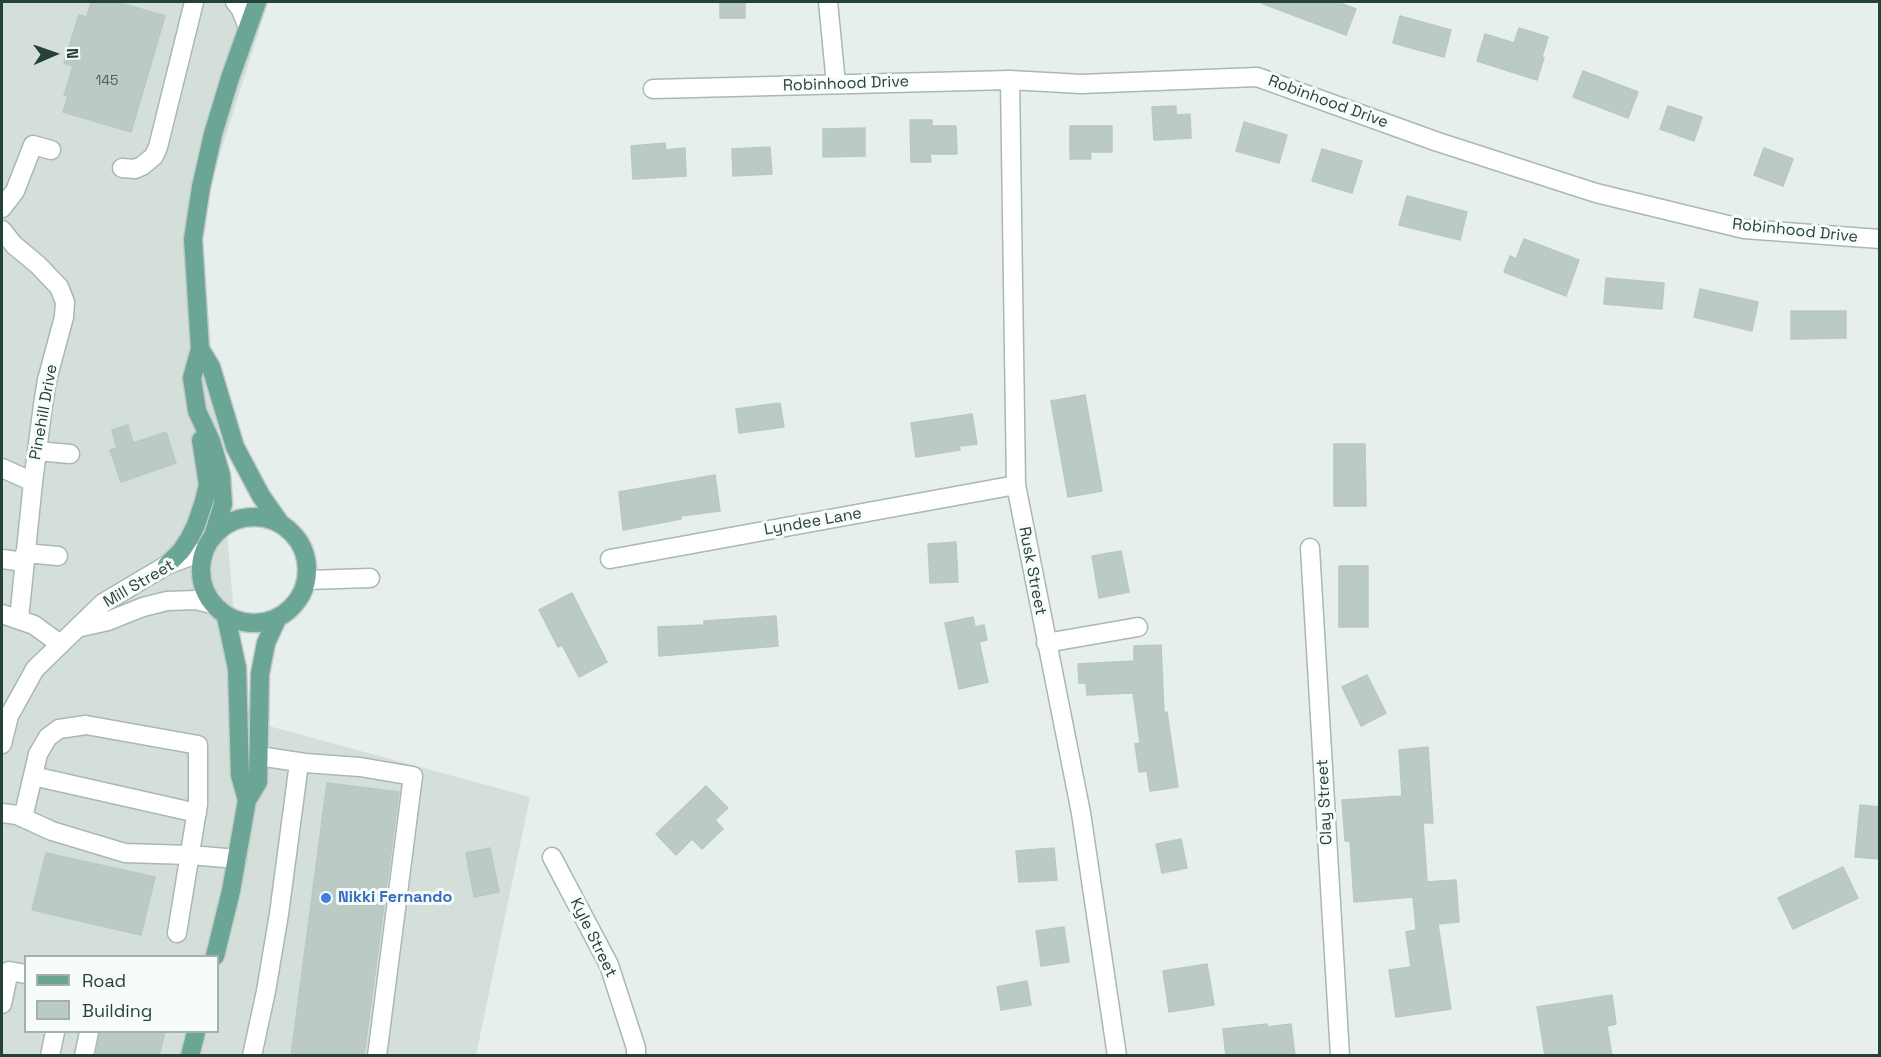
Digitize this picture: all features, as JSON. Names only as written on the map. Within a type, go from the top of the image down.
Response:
[{"type":"main road","points":[[167,565],[181,551],[196,525],[208,485],[192,378],[200,349],[193,239],[201,187],[213,134],[257,2]]},
{"type":"main road","points":[[200,349],[211,367],[235,447],[261,496],[280,523]]},
{"type":"main road","points":[[196,411],[211,441],[221,474],[223,504],[208,543],[200,570],[203,588],[212,604],[226,617],[243,623],[260,624],[277,619],[291,610],[301,596],[307,580],[308,563],[303,547],[293,533],[280,523],[264,517],[245,517],[228,523],[208,543]]},
{"type":"main road","points":[[226,617],[237,668],[240,775],[247,800]]},
{"type":"main road","points":[[214,955],[237,859],[247,800],[258,782],[260,674],[266,643],[277,619]]},
{"type":"main road","points":[[190,1056],[196,1033]]},
{"type":"street","points":[[122,168],[135,169],[142,166],[154,156],[158,147],[194,2]]},
{"type":"street","points":[[235,2],[248,27]]},
{"type":"street","points":[[828,2],[836,84]]},
{"type":"street","name":"Robinhood Drive","points":[[653,89],[1010,80],[1081,84],[1257,77],[1438,142],[1596,193],[1744,229],[1880,239]]},
{"type":"street","name":"Rusk Street","points":[[1010,80],[1016,485],[1081,813],[1117,1056]]},
{"type":"street","points":[[2,208],[15,190],[33,145],[51,150]]},
{"type":"street","name":"Pinehill Drive","points":[[2,230],[14,245],[59,287],[65,302],[64,316],[47,380],[24,558],[10,617]]},
{"type":"street","points":[[37,451],[70,454]]},
{"type":"street","points":[[2,468],[33,483]]},
{"type":"street","name":"Lyndee Lane","points":[[610,559],[1016,485]]},
{"type":"street","name":"Mill Street","points":[[2,744],[9,716],[35,669],[60,644],[81,627],[103,603],[208,543]]},
{"type":"street","name":"Clay Street","points":[[1310,548],[1340,1056]]},
{"type":"street","points":[[2,560],[58,556]]},
{"type":"street","points":[[307,580],[370,578]]},
{"type":"street","name":"Mill Street","points":[[81,627],[108,621],[143,607],[167,601],[196,600],[212,604]]},
{"type":"street","points":[[10,617],[34,625],[60,644]]},
{"type":"street","points":[[1046,643],[1138,627]]},
{"type":"street","points":[[23,818],[38,754],[48,737],[58,729],[86,725],[198,745],[197,813],[177,933]]},
{"type":"street","points":[[259,756],[299,763],[360,767],[412,776],[377,1056]]},
{"type":"street","points":[[252,1056],[279,914],[299,763]]},
{"type":"street","points":[[33,777],[197,813]]},
{"type":"street","points":[[2,813],[125,853],[237,859]]},
{"type":"street","name":"Kyle Street","points":[[552,857],[609,965],[636,1048],[636,1056]]},
{"type":"street","points":[[2,1004],[9,971],[24,974]]},
{"type":"street","points":[[50,1056],[55,1033]]},
{"type":"street","points":[[84,1056],[89,1033]]},
{"type":"shaded area","points":[[2,2],[268,2],[200,218],[243,719],[530,797],[476,1055],[2,1056]]},
{"type":"building","points":[[91,2],[117,2],[165,16],[131,132],[63,112],[68,96],[64,95],[73,66],[64,63],[79,15],[87,17]]},
{"type":"building","points":[[720,2],[745,2],[745,18],[720,18]]},
{"type":"building","points":[[1261,2],[1337,2],[1356,9],[1346,35]]},
{"type":"building","points":[[1400,16],[1451,30],[1444,57],[1393,43]]},
{"type":"building","points":[[1519,28],[1548,37],[1537,80],[1477,61],[1485,34],[1514,43]]},
{"type":"building","points":[[1583,71],[1638,92],[1628,118],[1573,97]]},
{"type":"building","points":[[1176,106],[1176,115],[1190,114],[1191,138],[1154,140],[1152,107]]},
{"type":"building","points":[[1668,106],[1702,117],[1694,141],[1660,129]]},
{"type":"building","points":[[910,120],[932,120],[932,126],[956,126],[957,154],[930,154],[931,162],[911,162]]},
{"type":"building","points":[[1244,122],[1287,135],[1279,163],[1236,151]]},
{"type":"building","points":[[1070,126],[1112,126],[1112,152],[1090,152],[1091,159],[1070,159]]},
{"type":"building","points":[[865,128],[865,156],[823,157],[823,129]]},
{"type":"building","points":[[665,143],[666,150],[685,148],[686,176],[633,179],[631,146]]},
{"type":"building","points":[[770,147],[772,174],[733,176],[732,149]]},
{"type":"building","points":[[1764,148],[1793,159],[1783,186],[1754,175]]},
{"type":"building","points":[[1322,149],[1362,161],[1352,193],[1312,181]]},
{"type":"building","points":[[1407,196],[1467,212],[1460,240],[1399,225]]},
{"type":"building","points":[[1524,239],[1579,260],[1566,296],[1504,272],[1510,256],[1516,259]]},
{"type":"building","points":[[1606,278],[1664,283],[1662,309],[1604,304]]},
{"type":"building","points":[[1700,289],[1758,302],[1752,331],[1694,317]]},
{"type":"building","points":[[1791,311],[1846,311],[1846,338],[1791,339]]},
{"type":"building","points":[[1085,395],[1102,491],[1068,497],[1051,401]]},
{"type":"building","points":[[780,403],[784,427],[739,433],[736,409]]},
{"type":"building","points":[[972,414],[977,444],[959,446],[960,450],[916,457],[911,423]]},
{"type":"building","points":[[128,425],[133,443],[166,432],[176,463],[121,482],[110,450],[117,448],[112,430]]},
{"type":"building","points":[[1334,444],[1365,444],[1366,506],[1334,506]]},
{"type":"building","points":[[715,475],[720,511],[681,516],[681,519],[623,530],[619,492]]},
{"type":"building","points":[[956,542],[958,582],[930,583],[928,544]]},
{"type":"building","points":[[1121,551],[1129,592],[1099,598],[1092,556]]},
{"type":"building","points":[[1339,566],[1368,566],[1368,627],[1339,627]]},
{"type":"building","points":[[572,593],[607,662],[579,677],[562,645],[558,647],[539,610]]},
{"type":"building","points":[[776,616],[778,646],[659,656],[658,627],[704,625],[704,621]]},
{"type":"building","points":[[973,617],[975,627],[984,625],[987,640],[979,642],[988,682],[959,689],[945,623]]},
{"type":"building","points":[[1161,645],[1164,713],[1167,712],[1178,787],[1150,791],[1147,771],[1139,772],[1135,744],[1140,743],[1133,693],[1087,695],[1086,683],[1079,683],[1078,664],[1134,661],[1134,646]]},
{"type":"building","points":[[1367,675],[1386,713],[1361,726],[1342,687]]},
{"type":"building","points":[[1428,747],[1433,823],[1423,823],[1427,882],[1456,880],[1459,922],[1438,924],[1451,1009],[1396,1017],[1389,970],[1411,967],[1406,932],[1416,930],[1413,897],[1354,902],[1350,841],[1345,841],[1342,800],[1402,796],[1399,750]]},
{"type":"building","points":[[327,783],[399,792],[364,1056],[291,1056]]},
{"type":"building","points":[[706,786],[728,808],[715,820],[723,829],[702,849],[692,839],[676,855],[656,834]]},
{"type":"building","points":[[1860,805],[1880,807],[1880,859],[1855,857]]},
{"type":"building","points":[[1181,839],[1187,868],[1162,873],[1156,844]]},
{"type":"building","points":[[490,848],[499,892],[474,897],[466,853]]},
{"type":"building","points":[[1054,848],[1057,880],[1019,882],[1016,851]]},
{"type":"building","points":[[46,853],[155,877],[141,935],[32,910]]},
{"type":"building","points":[[1843,867],[1858,898],[1793,929],[1778,898]]},
{"type":"building","points":[[1064,927],[1069,962],[1041,966],[1036,931]]},
{"type":"building","points":[[1207,964],[1214,1005],[1169,1012],[1163,971]]},
{"type":"building","points":[[1027,981],[1031,1005],[1001,1010],[997,987]]},
{"type":"building","points":[[1612,995],[1616,1024],[1607,1026],[1612,1056],[1545,1056],[1537,1007]]},
{"type":"building","points":[[1267,1024],[1267,1027],[1291,1024],[1295,1056],[1226,1056],[1223,1029]]},
{"type":"building","points":[[100,1033],[165,1033],[159,1056],[96,1056]]},
{"type":"place","name":"Nikki Fernando","points":[[326,898]]}]
